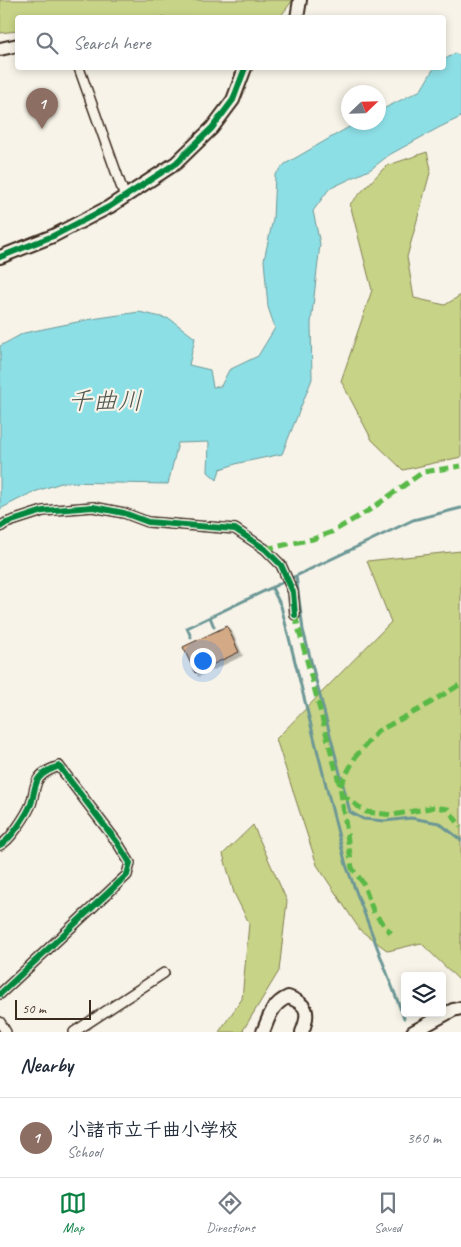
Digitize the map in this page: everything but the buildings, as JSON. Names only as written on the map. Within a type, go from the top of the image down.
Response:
[{"type":"street","points":[[298,15],[300,0]]},
{"type":"street","points":[[0,49],[15,46]]},
{"type":"street","points":[[80,70],[125,197]]},
{"type":"street","points":[[0,257],[53,236],[125,197],[176,163],[212,128],[233,100],[244,70]]},
{"type":"street","points":[[0,527],[6,523],[43,511],[93,507],[124,513],[148,522],[235,529],[265,549],[281,565],[293,592],[295,615]]},
{"type":"street","points":[[0,845],[9,837],[30,806],[38,779],[46,771],[59,766],[117,842],[130,864],[127,875],[0,994]]},
{"type":"street","points":[[74,1032],[164,973]]},
{"type":"street","points":[[263,1032],[273,1008],[280,1001],[288,997],[299,1001],[307,1011],[302,1032]]},
{"type":"street","points":[[413,1032],[453,1010],[461,1008]]},
{"type":"street","points":[[0,1022],[6,1032]]},
{"type":"green space","points":[[0,0],[293,0],[282,15],[15,15],[15,31],[0,33]]},
{"type":"green space","points":[[427,152],[431,169],[407,257],[414,298],[445,305],[461,295],[461,457],[403,470],[372,440],[341,381],[372,290],[350,204],[386,166]]},
{"type":"green space","points":[[461,551],[461,982],[421,943],[388,951],[360,930],[317,865],[276,739],[391,622],[367,561]]},
{"type":"green space","points":[[253,825],[287,901],[279,971],[242,1032],[219,1032],[242,999],[249,923],[234,893],[223,854]]},
{"type":"water","name":"千曲川","points":[[455,53],[461,57],[461,117],[389,155],[371,169],[329,189],[313,211],[320,244],[311,323],[312,379],[282,454],[220,469],[217,480],[208,472],[209,442],[178,443],[168,484],[64,482],[31,493],[0,509],[0,346],[24,333],[92,319],[139,312],[170,319],[195,338],[189,365],[210,370],[213,387],[221,386],[229,370],[258,356],[275,328],[268,307],[264,260],[273,219],[275,175],[285,164],[344,130],[386,130],[386,108],[421,90],[433,70],[446,70],[446,59]]},
{"type":"waterway","points":[[191,637],[187,628],[413,520],[461,508]]},
{"type":"waterway","points":[[296,576],[303,630],[350,812],[363,819],[385,821],[411,818],[439,823],[461,840]]},
{"type":"waterway","points":[[272,588],[281,606],[346,865],[404,1018]]},
{"type":"waterway","points":[[210,617],[214,627]]},
{"type":"marked path","points":[[265,549],[313,539],[332,532],[371,509],[423,472],[461,466]]},
{"type":"marked path","points":[[295,615],[340,786],[352,868],[363,883],[374,913],[391,933]]},
{"type":"marked path","points":[[340,786],[356,756],[378,731],[420,709],[461,684]]},
{"type":"marked path","points":[[341,794],[366,812],[393,815],[435,807],[448,809],[461,827]]},
{"type":"cycle path","points":[[0,257],[53,236],[109,207],[176,163],[212,128],[233,100],[244,70]]},
{"type":"cycle path","points":[[0,527],[6,523],[43,511],[93,507],[124,513],[148,522],[235,529],[265,549],[281,565],[293,592],[295,615]]},
{"type":"cycle path","points":[[0,845],[13,833],[26,814],[39,778],[46,772],[59,766],[117,842],[130,863],[127,875],[0,994]]},
{"type":"place","name":"小諸市立千曲小学校","points":[[42,129]]}]
